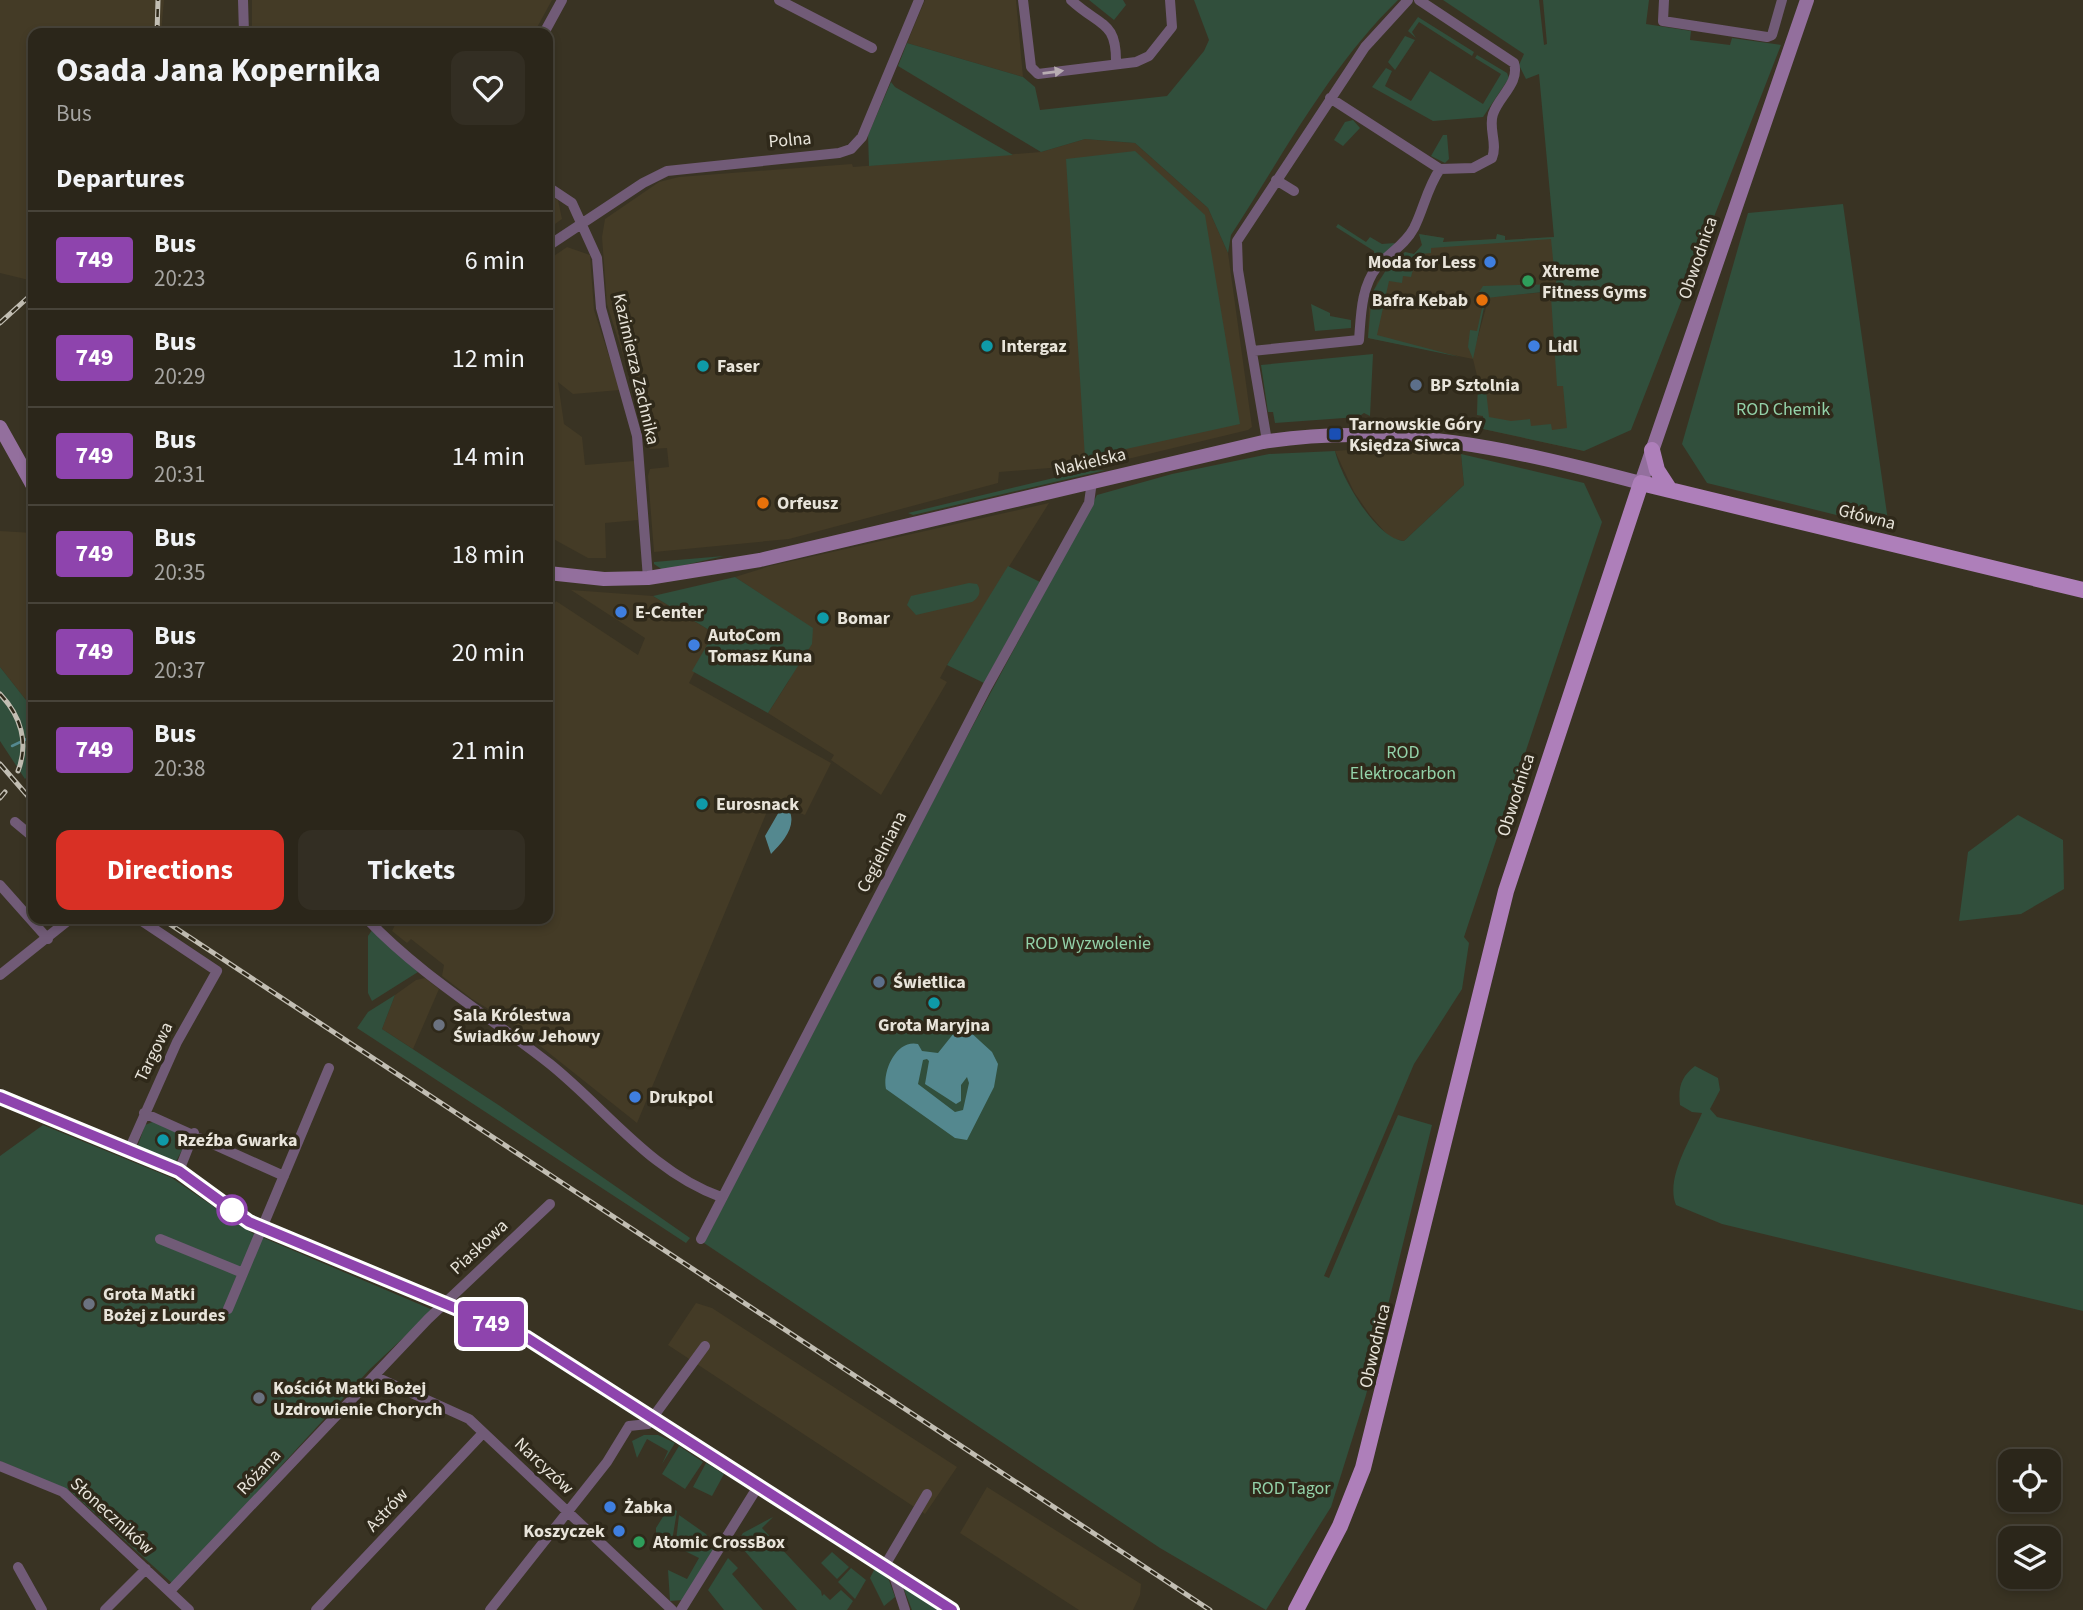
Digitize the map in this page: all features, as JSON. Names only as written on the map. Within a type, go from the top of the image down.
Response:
[{"type":"main road","points":[[1652,450],[1657,470],[1670,490]]},
{"type":"main road","name":"Główna","points":[[1641,483],[2083,590]]},
{"type":"main road","name":"Obwodnica","points":[[1296,1610],[1340,1526],[1363,1468],[1506,891],[1641,483]]},
{"type":"street","points":[[243,0],[244,28]]},
{"type":"street","points":[[547,28],[562,0]]},
{"type":"street","points":[[779,0],[872,48]]},
{"type":"street","name":"Polna","points":[[582,224],[643,183],[667,171],[839,153],[851,149],[862,137],[919,0]]},
{"type":"street","points":[[1023,0],[1031,67],[1038,74],[1116,64],[1149,56],[1169,35],[1173,19],[1170,0]]},
{"type":"street","points":[[1071,0],[1115,37],[1116,64]]},
{"type":"street","points":[[1267,442],[1237,262],[1237,241],[1365,47],[1408,0]]},
{"type":"street","points":[[1330,99],[1440,169],[1473,168],[1492,158],[1492,117],[1514,80],[1516,69],[1509,59],[1419,0]]},
{"type":"street","points":[[1664,0],[1663,21],[1766,37],[1772,36],[1782,0]]},
{"type":"street","name":"Obwodnica","points":[[1641,483],[1807,0]]},
{"type":"street","points":[[1252,351],[1359,340],[1362,307],[1369,281],[1377,267],[1403,244],[1413,230],[1426,190],[1440,169]]},
{"type":"street","points":[[1276,180],[1294,191]]},
{"type":"street","name":"Kazimierza Zachnika","points":[[553,190],[569,199],[597,258],[601,308],[637,436],[648,578]]},
{"type":"street","points":[[553,243],[582,224]]},
{"type":"street","points":[[0,427],[28,471]]},
{"type":"street","name":"Nakielska","points":[[553,574],[604,579],[648,578],[760,560],[1267,442],[1345,434],[1424,436],[1493,446],[1641,483]]},
{"type":"street","name":"Cegielniana","points":[[701,1239],[987,687],[1089,503],[1092,481]]},
{"type":"street","points":[[15,822],[28,833]]},
{"type":"street","points":[[0,885],[28,916]]},
{"type":"street","points":[[35,924],[48,939]]},
{"type":"street","points":[[0,975],[64,924]]},
{"type":"street","name":"Targowa","points":[[129,1150],[177,1042],[217,971],[146,924]]},
{"type":"street","points":[[373,924],[438,982],[551,1065],[668,1170],[703,1191],[721,1197]]},
{"type":"street","points":[[228,1309],[329,1068]]},
{"type":"street","points":[[0,1097],[179,1171],[249,1222],[527,1338],[757,1488],[952,1610]]},
{"type":"street","points":[[144,1113],[194,1133],[284,1176]]},
{"type":"street","points":[[179,1171],[194,1133]]},
{"type":"street","name":"Piaskowa","points":[[374,1376],[444,1304],[550,1203]]},
{"type":"street","points":[[160,1238],[243,1273]]},
{"type":"street","points":[[629,1426],[642,1427],[652,1419],[705,1346]]},
{"type":"street","name":"Narcyzów","points":[[374,1376],[455,1410],[672,1610]]},
{"type":"street","name":"Różana","points":[[170,1591],[374,1376]]},
{"type":"street","points":[[628,1403],[624,1417],[629,1426]]},
{"type":"street","points":[[490,1610],[607,1462],[629,1426]]},
{"type":"street","name":"Astrów","points":[[316,1610],[483,1433]]},
{"type":"street","name":"Słoneczników","points":[[0,1466],[62,1492],[190,1610]]},
{"type":"street","points":[[681,1610],[757,1488]]},
{"type":"street","points":[[888,1570],[927,1494]]},
{"type":"street","points":[[18,1567],[42,1610]]},
{"type":"street","points":[[105,1610],[146,1569]]},
{"type":"street","points":[[888,1570],[905,1610]]},
{"type":"shaded area","points":[[0,0],[164,0],[161,28],[28,28],[28,280],[0,273]]},
{"type":"shaded area","points":[[252,0],[552,0],[537,28],[252,28]]},
{"type":"shaded area","points":[[925,0],[1016,0],[1023,77],[907,43]]},
{"type":"shaded area","points":[[1085,139],[1135,143],[1208,208],[1228,253],[1252,427],[1111,463],[999,472],[998,483],[789,539],[654,552],[648,476],[650,469],[669,467],[667,448],[650,449],[646,444],[645,425],[607,304],[602,237],[605,219],[659,182],[679,177],[1041,152]]},
{"type":"shaded area","points":[[553,197],[558,200],[562,219],[553,225]]},
{"type":"shaded area","points":[[1419,234],[1444,238],[1443,242],[1496,239],[1497,234],[1505,236],[1505,240],[1554,237],[1559,290],[1488,287],[1475,347],[1489,297],[1547,292],[1551,296],[1584,451],[1483,429],[1483,416],[1477,415],[1478,380],[1473,359],[1368,338],[1369,308],[1377,282],[1405,252],[1414,254],[1422,245]]},
{"type":"shaded area","points":[[567,247],[590,255],[594,310],[620,390],[573,394],[558,382],[564,424],[582,437],[585,465],[634,461],[638,520],[605,523],[606,558],[588,558],[553,539],[553,257]]},
{"type":"shaded area","points":[[1385,447],[1461,454],[1464,485],[1404,541],[1390,538],[1370,515],[1354,492],[1335,451]]},
{"type":"shaded area","points":[[1049,503],[947,665],[940,678],[947,682],[881,795],[831,760],[834,755],[768,713],[788,682],[813,629],[735,577],[770,566]]},
{"type":"shaded area","points":[[0,531],[28,533],[28,703],[0,667]]},
{"type":"shaded area","points":[[571,590],[653,596],[714,633],[689,683],[831,763],[805,815],[771,802],[637,1123],[510,1022],[472,999],[442,976],[444,965],[411,939],[407,943],[392,931],[396,924],[553,924],[553,606],[556,601],[638,655],[645,638]]},
{"type":"shaded area","points":[[425,978],[439,989],[413,1049],[382,1029],[395,995],[416,980]]},
{"type":"shaded area","points":[[696,1303],[712,1308],[957,1467],[925,1514],[668,1345]]},
{"type":"shaded area","points":[[987,1487],[1141,1584],[1140,1595],[1133,1610],[1079,1610],[960,1533]]},
{"type":"green space","points":[[1089,0],[1123,0],[1126,5],[1114,20]]},
{"type":"green space","points":[[1194,0],[1398,0],[1351,53],[1308,112],[1231,235],[1228,253],[1208,208],[1135,143],[1085,139],[1041,152],[898,66],[907,43],[1023,77],[1035,87],[1040,110],[1167,96],[1204,51],[1209,40]]},
{"type":"green space","points":[[1443,0],[1539,0],[1544,45],[1547,44],[1543,0],[1649,0],[1646,24],[1691,31],[1690,40],[1730,45],[1732,38],[1781,45],[1631,430],[1584,451],[1483,429],[1483,416],[1477,415],[1478,384],[1491,387],[1486,390],[1489,417],[1511,421],[1530,419],[1531,426],[1551,424],[1552,430],[1567,428],[1563,386],[1557,386],[1551,297],[1547,293],[1559,290],[1558,284],[1543,292],[1486,298],[1473,359],[1468,347],[1470,330],[1477,331],[1485,294],[1479,292],[1483,286],[1556,284],[1557,269],[1554,269],[1551,239],[1431,248],[1431,253],[1421,254],[1415,262],[1411,277],[1403,276],[1402,283],[1389,281],[1377,335],[1460,357],[1368,338],[1372,293],[1386,270],[1405,252],[1414,254],[1422,245],[1419,234],[1444,238],[1443,242],[1496,239],[1497,234],[1505,236],[1505,240],[1554,237],[1539,74],[1526,79],[1519,65],[1524,54]]},
{"type":"green space","points":[[1418,17],[1474,52],[1472,56],[1419,22],[1412,32],[1416,38],[1408,31]]},
{"type":"green space","points":[[1405,36],[1415,40],[1395,70],[1388,62]]},
{"type":"green space","points":[[1477,55],[1507,73],[1509,78],[1483,117],[1433,121],[1372,87],[1386,68],[1392,71],[1385,86],[1411,101],[1430,71],[1483,104],[1501,74],[1475,58]]},
{"type":"green space","points":[[891,82],[895,87],[1013,155],[869,166],[868,135]]},
{"type":"green space","points":[[1353,120],[1360,128],[1343,146],[1334,140],[1345,122]]},
{"type":"green space","points":[[1443,135],[1447,135],[1449,159],[1445,163],[1431,156]]},
{"type":"green space","points":[[1135,151],[1205,215],[1240,424],[1085,458],[1066,159]]},
{"type":"green space","name":"ROD Chemik","points":[[1843,204],[1889,528],[1707,483],[1682,444],[1748,213]]},
{"type":"green space","points":[[1338,224],[1366,242],[1370,237],[1382,244],[1395,243],[1365,280],[1375,259],[1374,251],[1336,227]]},
{"type":"green space","points":[[1311,304],[1330,313],[1330,316],[1351,320],[1351,328],[1315,331]]},
{"type":"green space","points":[[1373,354],[1370,416],[1364,413],[1358,417],[1275,423],[1273,412],[1268,412],[1261,365]]},
{"type":"green space","name":"ROD Wyzwolenie","points":[[1335,451],[1344,476],[1371,519],[1393,538],[1404,541],[1464,485],[1461,454],[1584,483],[1602,522],[1464,937],[1469,943],[1462,989],[1414,1064],[1324,1276],[1329,1278],[1398,1115],[1432,1125],[1366,1395],[1331,1507],[1266,1610],[1160,1548],[704,1243],[956,757],[1097,495],[1172,474],[1269,454]]},
{"type":"green space","points":[[1106,470],[913,515],[908,513],[1083,471]]},
{"type":"green space","points":[[724,556],[663,570],[654,564],[654,562]]},
{"type":"green space","points":[[1008,566],[1040,582],[984,683],[947,665]]},
{"type":"green space","points":[[735,577],[813,628],[812,644],[768,713],[692,671],[714,633],[653,596]]},
{"type":"green space","points":[[969,583],[977,584],[979,589],[978,596],[972,602],[916,615],[907,605],[911,596]]},
{"type":"green space","points":[[0,667],[28,703],[28,776],[25,779],[0,741]]},
{"type":"green space","points":[[2018,815],[2063,840],[2064,889],[2021,914],[1959,921],[1968,852]]},
{"type":"green space","points":[[372,930],[418,972],[372,1001],[368,993],[368,936]]},
{"type":"green space","points":[[395,995],[382,1029],[500,1106],[690,1238],[686,1243],[357,1028],[368,1012]]},
{"type":"green space","points":[[1695,1066],[1718,1078],[1720,1090],[1710,1109],[1717,1117],[2083,1205],[2083,1311],[1722,1224],[1676,1205],[1676,1171],[1702,1113],[1692,1112],[1680,1105],[1681,1083]]},
{"type":"green space","points":[[155,1121],[189,1137],[174,1165],[137,1148],[145,1125]]},
{"type":"green space","points":[[43,1125],[172,1178],[252,1233],[433,1310],[370,1369],[173,1584],[69,1490],[0,1461],[0,1156]]},
{"type":"green space","points":[[644,1435],[658,1435],[675,1443],[662,1464],[668,1451],[647,1439],[637,1458],[632,1441]]},
{"type":"green space","points":[[679,1446],[703,1462],[685,1489],[662,1474]]},
{"type":"green space","points":[[706,1463],[724,1474],[712,1496],[693,1487]]},
{"type":"green space","points":[[669,1507],[677,1511],[671,1547],[656,1537],[656,1528]]},
{"type":"green space","points":[[679,1515],[706,1534],[715,1547],[676,1541]]},
{"type":"green space","points":[[773,1517],[762,1528],[821,1591],[822,1596],[824,1594],[830,1600],[841,1590],[853,1601],[847,1610],[797,1610],[742,1548],[747,1539],[741,1536],[743,1533]]},
{"type":"green space","points":[[681,1545],[714,1549],[683,1600],[670,1601],[668,1570],[687,1579],[699,1558],[679,1548]]},
{"type":"green space","points":[[832,1552],[849,1567],[837,1579],[821,1563]]},
{"type":"green space","points":[[728,1558],[738,1568],[732,1574],[763,1610],[724,1610],[708,1590]]},
{"type":"green space","points":[[851,1568],[866,1580],[855,1599],[838,1582]]},
{"type":"green space","points":[[875,1568],[889,1580],[895,1597],[884,1606],[870,1578]]},
{"type":"green space","points":[[903,1587],[940,1610],[912,1610]]},
{"type":"water","points":[[780,810],[790,812],[790,829],[771,854],[765,836]]},
{"type":"water","points":[[958,1028],[968,1030],[992,1052],[998,1064],[994,1087],[967,1140],[955,1138],[886,1089],[886,1074],[892,1058],[903,1047],[918,1044],[922,1051],[938,1053]],"holes":[[[923,1060],[929,1061],[925,1084],[956,1104],[961,1101],[961,1085],[967,1077],[969,1083],[963,1110],[955,1112],[918,1084]]]},
{"type":"waterway","points":[[12,746],[28,738]]},
{"type":"railway","points":[[157,28],[158,0]]},
{"type":"railway","points":[[0,323],[28,298]]},
{"type":"railway","points":[[0,694],[13,711],[21,730],[23,750],[18,771]]},
{"type":"railway","points":[[0,764],[28,796]]},
{"type":"railway","points":[[0,798],[5,792]]},
{"type":"railway","points":[[170,924],[1210,1610]]},
{"type":"bus line","name":"749","points":[[0,1097],[179,1171],[249,1222],[527,1338],[757,1488],[952,1610]]},
{"type":"place","name":"Moda for Less","points":[[1490,262]]},
{"type":"place","name":"Xtreme Fitness Gyms","points":[[1528,281]]},
{"type":"place","name":"Bafra Kebab","points":[[1482,300]]},
{"type":"place","name":"Intergaz","points":[[987,346]]},
{"type":"place","name":"Lidl","points":[[1534,346]]},
{"type":"place","name":"Faser","points":[[703,366]]},
{"type":"place","name":"BP Sztolnia","points":[[1416,385]]},
{"type":"place","name":"Tarnowskie Góry Księdza Siwca","points":[[1335,434]]},
{"type":"place","name":"Orfeusz","points":[[763,503]]},
{"type":"place","name":"E-Center","points":[[621,612]]},
{"type":"place","name":"Bomar","points":[[823,618]]},
{"type":"place","name":"AutoCom Tomasz Kuna","points":[[694,645]]},
{"type":"place","name":"Eurosnack","points":[[702,804]]},
{"type":"place","name":"Świetlica","points":[[879,982]]},
{"type":"place","name":"Grota Maryjna","points":[[934,1003]]},
{"type":"place","name":"Sala Królestwa Świadków Jehowy","points":[[439,1025]]},
{"type":"place","name":"Drukpol","points":[[635,1097]]},
{"type":"place","name":"Rzeźba Gwarka","points":[[163,1140]]},
{"type":"place","name":"Grota Matki Bożej z Lourdes","points":[[89,1304]]},
{"type":"place","name":"Kościół Matki Bożej Uzdrowienie Chorych","points":[[259,1398]]},
{"type":"place","name":"Żabka","points":[[610,1507]]},
{"type":"place","name":"Koszyczek","points":[[619,1531]]},
{"type":"place","name":"Atomic CrossBox","points":[[639,1542]]},
{"type":"park label","name":"ROD Elektrocarbon","points":[[1403,762]]},
{"type":"park label","name":"ROD Tagor","points":[[1291,1488]]}]
